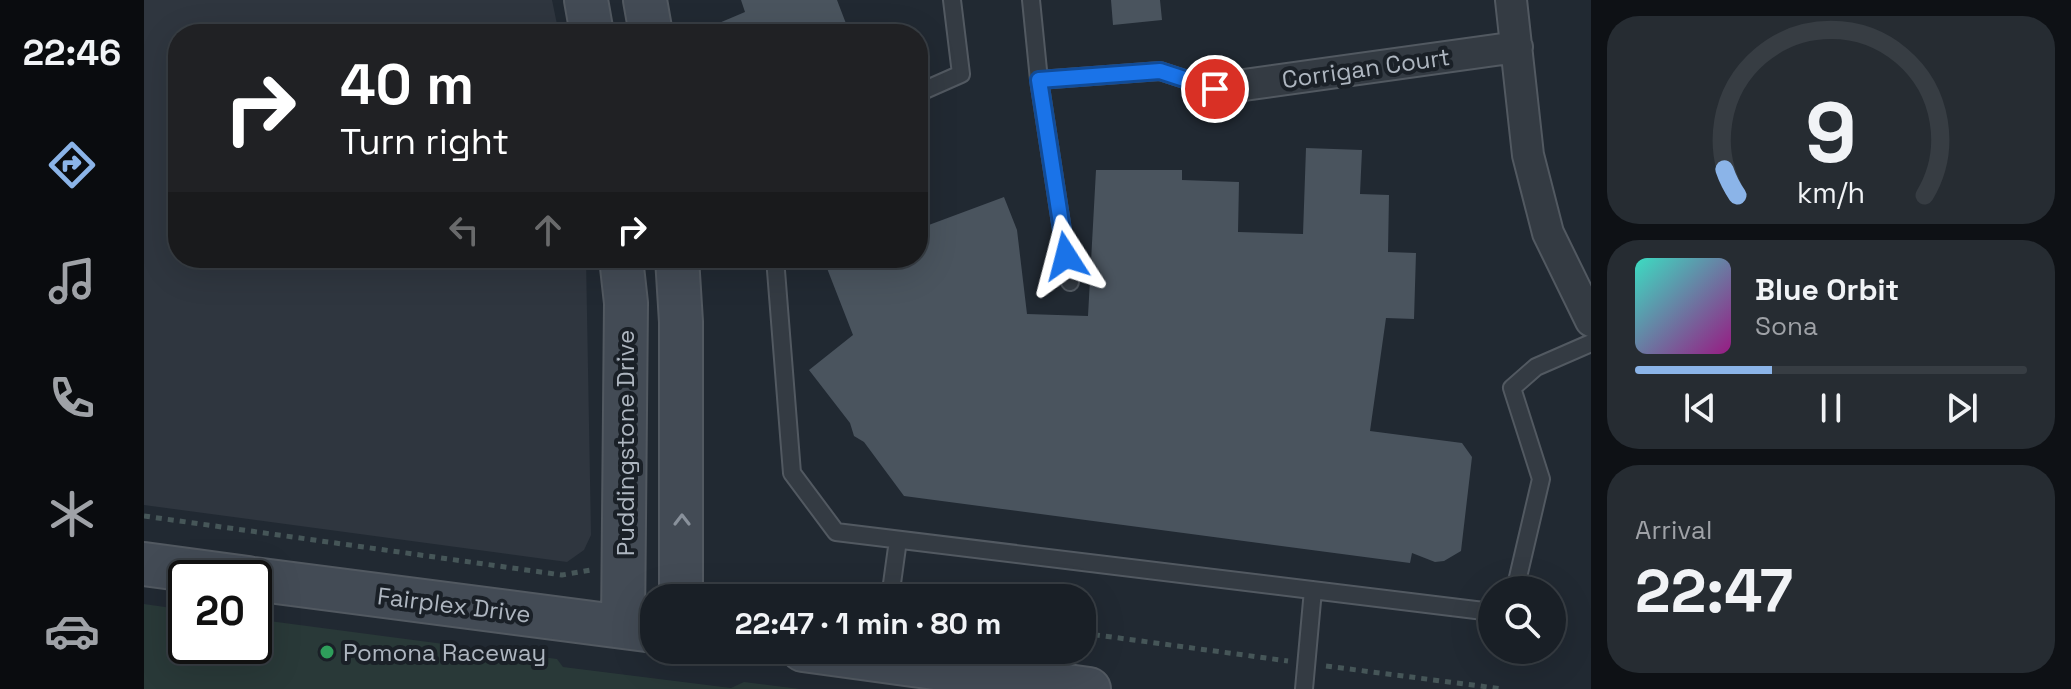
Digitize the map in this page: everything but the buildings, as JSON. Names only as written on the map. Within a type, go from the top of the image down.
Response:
[{"type":"street","points":[[586,0],[590,24]]},
{"type":"street","points":[[645,0],[649,24]]},
{"type":"street","points":[[1511,0],[1528,155],[1548,233],[1591,321]]},
{"type":"street","name":"Corrigan Court","points":[[1215,89],[1517,47]]},
{"type":"street","name":"Puddingstone Drive","points":[[622,268],[638,629]]},
{"type":"street","points":[[678,268],[699,584]]},
{"type":"street","points":[[144,564],[168,567]]},
{"type":"street","name":"Fairplex Drive","points":[[272,581],[638,629]]},
{"type":"street","points":[[939,664],[1089,689]]},
{"type":"lane","points":[[928,89],[961,74],[952,0]]},
{"type":"lane","points":[[1031,0],[1039,80],[1070,282]]},
{"type":"lane","points":[[1039,80],[1160,71],[1215,89]]},
{"type":"lane","points":[[776,268],[792,473],[836,532],[1478,610]]},
{"type":"lane","points":[[1518,576],[1541,479],[1512,388],[1536,367],[1591,343]]},
{"type":"lane","points":[[892,584],[898,540]]},
{"type":"lane","points":[[1304,689],[1313,590]]},
{"type":"path","points":[[144,516],[543,569],[562,575],[587,569]]},
{"type":"shaded area","points":[[144,0],[552,0],[557,24],[168,24],[168,268],[586,268],[591,535],[584,550],[567,562],[144,505]]},
{"type":"shaded area","name":"Pomona Raceway","points":[[144,604],[168,607],[168,664],[272,664],[272,621],[557,659],[563,667],[731,688],[744,682],[800,689],[144,689]]},
{"type":"place","name":"Pomona Raceway","points":[[327,652]]},
{"type":"route","points":[[1066,256],[1039,80],[1160,71],[1215,89]]}]
